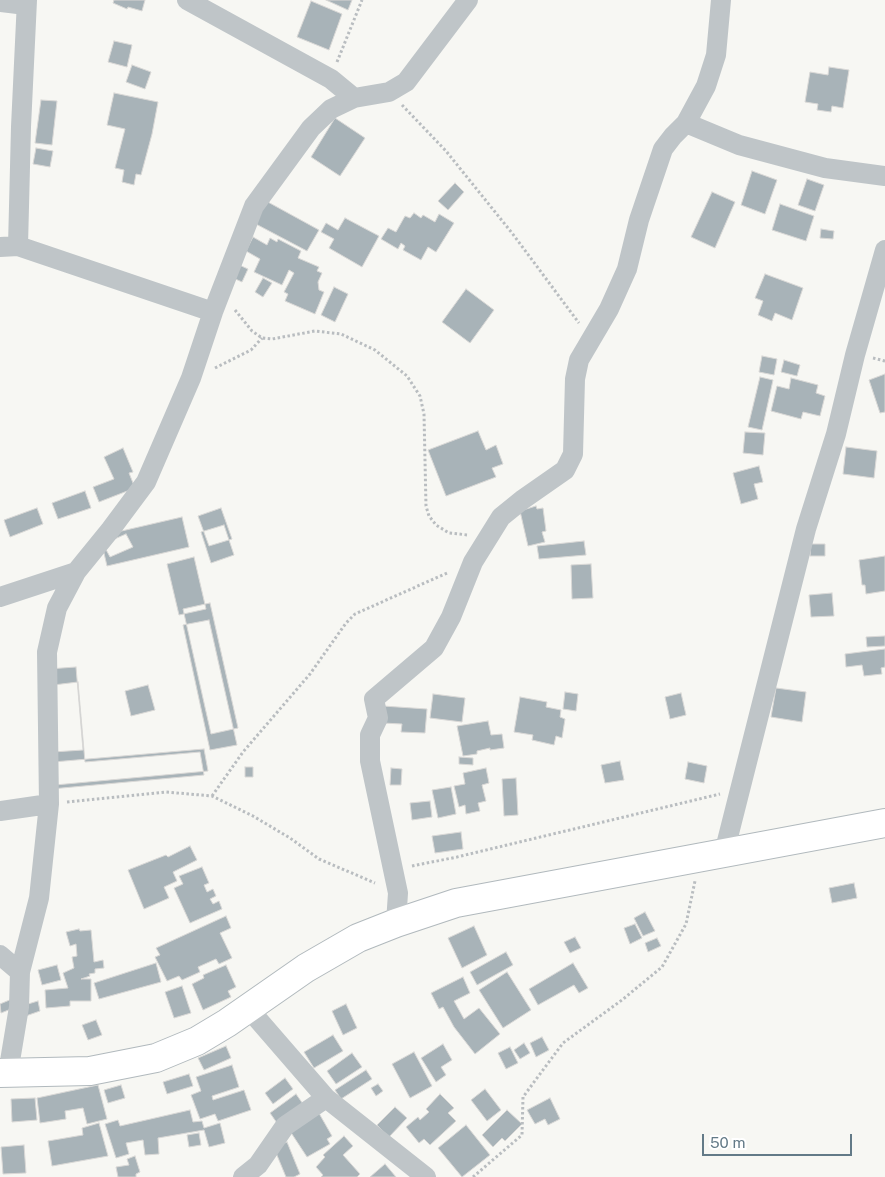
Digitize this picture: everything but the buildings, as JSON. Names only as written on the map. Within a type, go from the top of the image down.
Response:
[{"type":"street","points":[[187,0],[331,79],[354,98]]},
{"type":"street","points":[[468,0],[406,82],[389,92],[354,98],[331,109],[311,128],[254,206],[220,292],[191,378],[146,482],[111,530],[76,572],[57,608],[47,652],[49,804],[39,898],[20,972],[19,1007],[4,1073],[90,1071],[156,1058],[196,1041],[227,1024],[306,968],[358,938],[456,903],[828,835],[880,829]]},
{"type":"street","points":[[396,923],[398,893],[370,761],[370,735],[378,718],[374,699],[434,648],[452,616],[473,562],[502,517],[522,500],[565,470],[573,454],[575,379],[579,360],[609,309],[626,269],[663,149],[686,123],[706,86],[716,55],[721,0]]},
{"type":"street","points":[[0,2],[26,3],[20,128],[9,247],[213,312]]},
{"type":"street","points":[[686,123],[739,146],[824,168],[885,176]]},
{"type":"street","points":[[712,856],[740,790],[806,529],[836,434],[855,355],[885,250]]},
{"type":"street","points":[[0,597],[76,572]]},
{"type":"street","points":[[0,811],[49,804]]},
{"type":"street","points":[[0,955],[20,972]]},
{"type":"street","points":[[248,1008],[326,1098],[426,1177]]},
{"type":"street","points":[[243,1177],[258,1165],[285,1126],[326,1098]]},
{"type":"path","points":[[331,79],[362,0]]},
{"type":"path","points":[[389,92],[446,151],[512,233],[591,340]]},
{"type":"path","points":[[220,292],[252,331],[262,338],[272,339],[315,331],[341,334],[375,350],[407,376],[420,396],[424,414],[426,506],[429,516],[436,525],[449,533],[488,537]]},
{"type":"path","points":[[191,378],[242,356],[251,350],[262,338]]},
{"type":"path","points":[[212,796],[243,752],[310,674],[346,623],[355,614],[473,562]]},
{"type":"path","points":[[394,869],[456,857],[740,790]]},
{"type":"path","points":[[49,804],[166,792],[212,796],[253,816],[290,838],[319,859],[398,893]]},
{"type":"path","points":[[474,1177],[522,1135],[523,1098],[562,1043],[622,1000],[662,967],[686,924],[712,856]]}]
